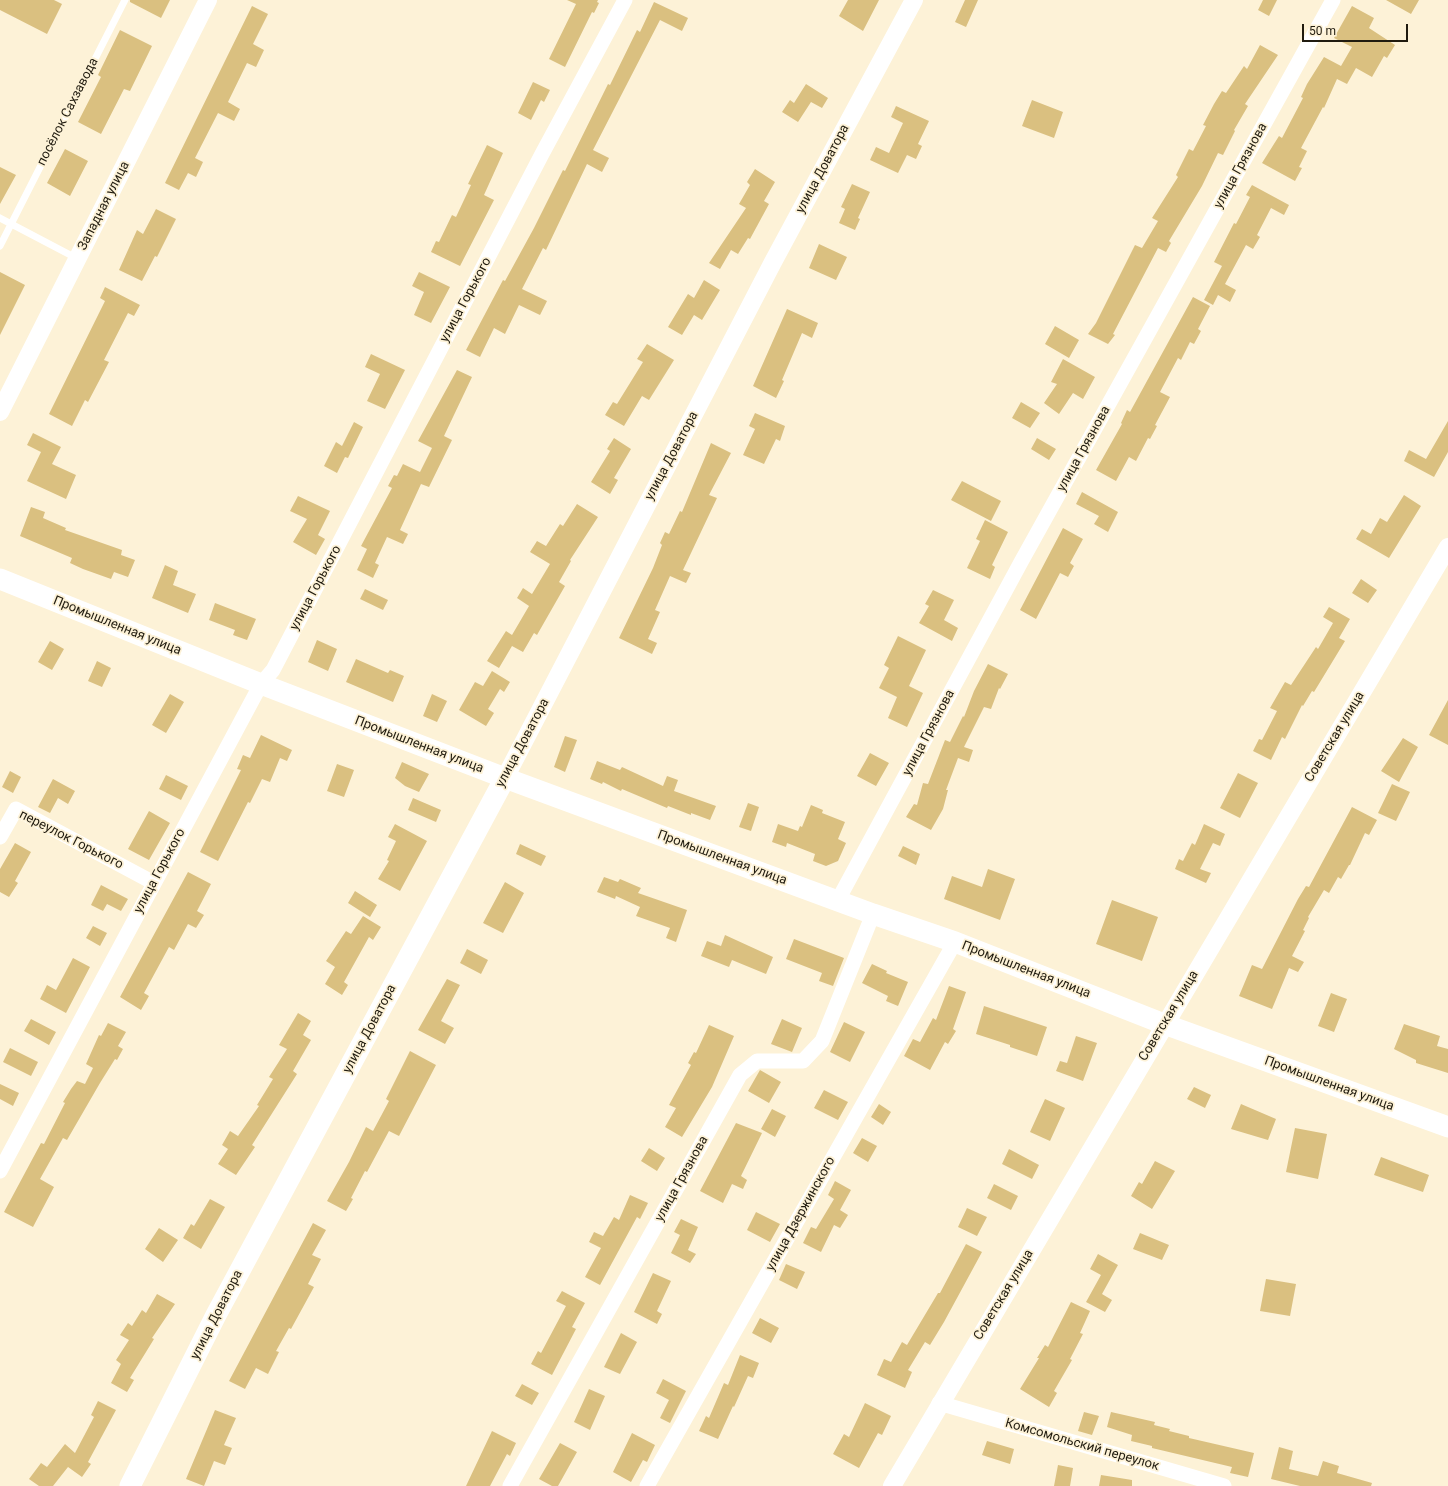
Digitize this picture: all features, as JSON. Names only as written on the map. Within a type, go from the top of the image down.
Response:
[{"type":"main road","name":"Промышленная улица","points":[[0,579],[261,684],[505,778],[873,914],[955,942],[1164,1024],[1448,1127]]},
{"type":"main road","name":"улица Доватора","points":[[130,1486],[220,1308],[505,778]]},
{"type":"street","name":"Западная улица","points":[[0,412],[208,0]]},
{"type":"street","name":"улица Горького","points":[[0,1171],[261,684],[273,670],[542,154],[625,0]]},
{"type":"street","name":"улица Доватора","points":[[505,778],[774,262],[914,0]]},
{"type":"street","name":"улица Грязнова","points":[[838,900],[1018,569],[1333,0]]},
{"type":"street","name":"Советская улица","points":[[892,1486],[1164,1024],[1448,547]]},
{"type":"street","name":"переулок Горького","points":[[0,837],[16,809],[154,883]]},
{"type":"street","name":"улица Грязнова","points":[[510,1486],[740,1074],[757,1061],[804,1061],[822,1041],[873,914]]},
{"type":"street","name":"улица Дзержинского","points":[[647,1486],[955,942]]},
{"type":"street","name":"Комсомольский переулок","points":[[939,1404],[1179,1480],[1224,1486]]},
{"type":"lane","name":"посёлок Сахзавода","points":[[0,246],[126,0]]},
{"type":"lane","points":[[0,218],[78,259]]},
{"type":"building","points":[[0,0],[54,0],[62,4],[47,34],[0,10]]},
{"type":"building","points":[[130,0],[170,0],[161,18],[130,2]]},
{"type":"building","points":[[567,0],[598,0],[597,2],[599,3],[594,13],[592,12],[565,67],[549,59],[576,4]]},
{"type":"building","points":[[848,0],[879,0],[863,31],[839,16]]},
{"type":"building","points":[[965,0],[978,0],[966,27],[955,22]]},
{"type":"building","points":[[1263,0],[1277,0],[1269,16],[1258,10]]},
{"type":"building","points":[[1386,0],[1419,0],[1411,14]]},
{"type":"building","points":[[654,2],[688,18],[682,31],[660,20],[593,150],[609,158],[602,172],[587,164],[546,250],[543,248],[522,289],[547,301],[540,315],[519,305],[505,334],[494,328],[480,357],[466,350],[503,280],[505,281],[534,228],[563,170],[565,171],[608,84],[610,85],[637,30],[640,32]]},
{"type":"building","points":[[252,6],[268,14],[253,44],[264,50],[256,67],[247,63],[228,102],[240,109],[234,121],[218,113],[195,158],[203,162],[196,177],[188,173],[179,190],[165,183]]},
{"type":"building","points":[[1352,6],[1374,18],[1369,28],[1395,45],[1387,58],[1384,56],[1372,77],[1356,68],[1347,84],[1337,79],[1324,108],[1323,107],[1301,148],[1307,151],[1299,167],[1302,168],[1295,181],[1262,163],[1279,136],[1282,138],[1303,98],[1301,97],[1307,84],[1324,57],[1341,66],[1352,47],[1334,38]]},
{"type":"building","points":[[120,30],[152,46],[130,91],[124,89],[101,134],[78,122],[101,77],[98,75]]},
{"type":"building","points":[[1260,45],[1278,55],[1245,104],[1248,106],[1234,130],[1235,131],[1223,155],[1218,153],[1202,186],[1169,241],[1171,243],[1166,252],[1158,248],[1113,334],[1115,335],[1108,344],[1088,334],[1096,323],[1135,245],[1142,248],[1158,221],[1152,218],[1178,177],[1176,175],[1189,149],[1193,151],[1206,126],[1203,125],[1214,104],[1222,91],[1226,93],[1244,66],[1247,69]]},
{"type":"building","points":[[533,82],[550,90],[544,102],[541,100],[531,120],[518,113]]},
{"type":"building","points":[[806,84],[828,98],[822,108],[811,102],[798,122],[782,112],[790,100],[794,103]]},
{"type":"building","points":[[1032,100],[1063,112],[1054,138],[1022,126]]},
{"type":"building","points":[[896,106],[929,121],[918,144],[922,146],[916,159],[907,155],[898,173],[870,160],[876,147],[889,153],[903,123],[891,117]]},
{"type":"building","points":[[487,145],[503,153],[484,195],[494,200],[460,266],[431,252],[436,241],[439,242],[452,215],[456,217],[471,185],[468,184]]},
{"type":"building","points":[[65,149],[88,161],[70,196],[47,183]]},
{"type":"building","points":[[0,167],[16,175],[0,204]]},
{"type":"building","points":[[755,169],[775,182],[764,201],[769,204],[750,239],[748,238],[738,254],[731,250],[720,269],[709,263],[746,208],[739,204],[750,185],[747,182]]},
{"type":"building","points":[[852,184],[870,192],[858,218],[860,219],[855,230],[839,223],[845,209],[841,207]]},
{"type":"building","points":[[1252,185],[1289,205],[1284,215],[1271,208],[1257,235],[1260,237],[1253,249],[1246,245],[1225,284],[1236,290],[1230,302],[1218,295],[1213,305],[1204,300],[1222,266],[1214,262],[1234,223],[1236,224],[1250,197],[1246,195]]},
{"type":"building","points":[[156,209],[176,219],[157,257],[155,256],[142,281],[119,270],[137,230],[143,234]]},
{"type":"building","points":[[819,244],[847,257],[836,280],[809,268]]},
{"type":"building","points":[[0,272],[25,285],[0,335]]},
{"type":"building","points":[[419,272],[450,287],[431,323],[414,315],[424,292],[412,286]]},
{"type":"building","points":[[704,280],[720,290],[702,320],[694,315],[682,335],[668,327],[688,294],[694,298]]},
{"type":"building","points":[[105,287],[140,305],[134,316],[128,313],[104,360],[109,362],[88,402],[85,400],[72,426],[49,414],[105,301],[100,298]]},
{"type":"building","points":[[1193,297],[1210,306],[1198,329],[1201,331],[1194,344],[1190,342],[1181,360],[1178,358],[1160,392],[1170,397],[1155,425],[1157,426],[1150,439],[1148,438],[1136,461],[1129,457],[1116,481],[1096,470],[1122,424],[1121,423],[1127,410],[1130,412]]},
{"type":"building","points":[[787,309],[818,323],[812,338],[802,333],[776,398],[753,386]]},
{"type":"building","points":[[1055,326],[1079,340],[1069,358],[1045,344]]},
{"type":"building","points":[[647,344],[674,360],[649,400],[642,396],[624,426],[605,415],[613,402],[617,404],[643,362],[637,359]]},
{"type":"building","points":[[371,354],[405,370],[385,409],[367,401],[380,374],[365,367]]},
{"type":"building","points":[[1063,359],[1095,377],[1083,399],[1073,393],[1059,414],[1044,403],[1057,384],[1051,382]]},
{"type":"building","points":[[457,370],[472,377],[444,436],[452,440],[429,487],[421,484],[400,530],[408,534],[403,544],[387,537],[375,563],[379,565],[373,578],[357,570],[367,549],[361,546],[392,488],[388,486],[394,475],[397,476],[403,464],[420,472],[432,448],[418,441]]},
{"type":"building","points":[[1021,402],[1040,413],[1030,428],[1012,418]]},
{"type":"building","points":[[755,413],[785,426],[780,441],[776,439],[764,464],[743,455],[755,429],[749,426]]},
{"type":"building","points":[[1448,421],[1448,452],[1434,477],[1404,461],[1409,450],[1426,459]]},
{"type":"building","points":[[354,422],[363,427],[348,458],[345,457],[337,473],[324,466],[336,442],[342,446]]},
{"type":"building","points":[[33,433],[61,447],[52,464],[76,475],[66,499],[27,481],[41,452],[27,445]]},
{"type":"building","points":[[614,438],[631,449],[614,478],[618,480],[610,494],[591,482],[610,451],[607,449]]},
{"type":"building","points":[[1037,438],[1056,449],[1049,460],[1031,449]]},
{"type":"building","points":[[711,443],[731,453],[709,495],[717,498],[683,570],[691,573],[686,583],[670,576],[655,610],[660,612],[648,639],[657,643],[652,654],[619,638],[653,568],[662,545],[660,543],[665,532],[669,534],[680,511],[682,512]]},
{"type":"building","points":[[962,481],[1001,501],[991,521],[951,500]]},
{"type":"building","points":[[1082,492],[1118,512],[1108,532],[1094,524],[1099,516],[1076,504]]},
{"type":"building","points":[[1404,495],[1421,506],[1389,558],[1356,539],[1362,529],[1371,534],[1380,518],[1387,522]]},
{"type":"building","points":[[298,496],[330,511],[318,535],[325,539],[316,555],[293,542],[307,519],[290,511]]},
{"type":"building","points":[[577,504],[598,517],[570,560],[571,561],[559,582],[565,586],[537,635],[534,633],[523,652],[512,646],[499,668],[487,661],[506,631],[512,635],[529,606],[517,598],[523,588],[532,594],[550,564],[530,552],[537,541],[546,546],[560,524],[563,526]]},
{"type":"building","points":[[31,507],[45,512],[43,518],[66,528],[65,530],[122,550],[121,555],[135,560],[128,577],[114,572],[111,579],[83,569],[70,563],[72,558],[20,536]]},
{"type":"building","points":[[985,520],[1008,532],[992,565],[995,567],[990,579],[967,568],[980,541],[976,539]]},
{"type":"building","points":[[1063,528],[1083,539],[1070,563],[1074,566],[1068,577],[1060,573],[1036,619],[1020,610]]},
{"type":"building","points":[[165,565],[178,571],[173,585],[196,594],[188,613],[152,598]]},
{"type":"building","points":[[1361,579],[1377,590],[1368,603],[1352,593]]},
{"type":"building","points":[[365,589],[388,600],[383,610],[360,599]]},
{"type":"building","points":[[933,590],[954,600],[944,620],[958,628],[952,641],[919,623],[929,606],[925,604]]},
{"type":"building","points":[[215,603],[256,619],[247,640],[233,635],[235,630],[209,620]]},
{"type":"building","points":[[1329,607],[1350,619],[1339,638],[1345,641],[1314,692],[1312,691],[1303,706],[1302,705],[1285,739],[1282,737],[1271,760],[1253,751],[1259,739],[1262,740],[1277,711],[1270,708],[1285,682],[1291,685],[1316,647],[1318,649],[1333,623],[1323,617]]},
{"type":"building","points":[[898,636],[926,650],[909,686],[923,693],[907,727],[888,718],[897,697],[879,688],[889,668],[884,665]]},
{"type":"building","points":[[317,640],[337,649],[328,671],[308,662]]},
{"type":"building","points":[[50,641],[64,649],[52,670],[38,662]]},
{"type":"building","points":[[356,659],[388,673],[390,670],[404,676],[393,702],[346,682]]},
{"type":"building","points":[[97,661],[111,668],[102,687],[88,681]]},
{"type":"building","points":[[988,664],[1008,674],[1000,689],[999,688],[991,709],[984,707],[964,747],[973,750],[969,762],[958,758],[946,790],[948,790],[943,809],[931,830],[906,817],[914,804],[917,805],[923,783],[928,784],[945,740],[950,742],[963,716],[964,717],[974,691]]},
{"type":"building","points":[[492,671],[510,682],[504,692],[500,689],[488,709],[494,713],[486,726],[459,710],[475,682],[483,686]]},
{"type":"building","points":[[170,694],[184,702],[166,733],[152,725]]},
{"type":"building","points":[[432,694],[447,701],[437,722],[423,716]]},
{"type":"building","points":[[1448,700],[1448,745],[1429,735]]},
{"type":"building","points":[[261,735],[292,750],[287,761],[280,758],[270,782],[262,779],[250,803],[248,802],[218,861],[200,852],[241,770],[237,769],[243,755],[250,758]]},
{"type":"building","points":[[565,736],[577,740],[565,772],[554,767]]},
{"type":"building","points":[[1403,738],[1418,747],[1399,782],[1381,771]]},
{"type":"building","points":[[870,753],[889,763],[876,786],[857,776]]},
{"type":"building","points":[[597,761],[620,770],[622,767],[663,786],[667,776],[678,780],[674,791],[716,806],[710,820],[691,813],[691,815],[668,806],[667,808],[622,789],[621,791],[603,782],[602,784],[590,779]]},
{"type":"building","points":[[402,762],[429,774],[419,792],[405,786],[395,778]]},
{"type":"building","points":[[337,764],[354,770],[344,797],[327,791]]},
{"type":"building","points":[[10,771],[21,777],[13,793],[2,787]]},
{"type":"building","points":[[1238,773],[1258,783],[1240,818],[1220,808]]},
{"type":"building","points":[[166,775],[188,786],[181,800],[159,789]]},
{"type":"building","points":[[53,779],[75,791],[68,804],[58,798],[50,813],[38,807]]},
{"type":"building","points":[[1392,784],[1410,792],[1396,821],[1378,813]]},
{"type":"building","points":[[413,798],[441,810],[436,822],[408,810]]},
{"type":"building","points":[[748,803],[759,807],[751,831],[739,827]]},
{"type":"building","points":[[811,805],[823,810],[822,813],[845,822],[838,839],[846,843],[838,861],[826,866],[813,861],[815,854],[787,843],[786,847],[772,842],[778,824],[798,831],[800,826],[802,827]]},
{"type":"building","points":[[1352,807],[1377,820],[1369,835],[1365,833],[1350,865],[1341,879],[1338,877],[1329,893],[1324,890],[1308,917],[1309,918],[1303,930],[1305,931],[1292,956],[1304,962],[1298,972],[1289,968],[1272,1009],[1239,996],[1252,965],[1262,969],[1298,899],[1306,886],[1309,887]]},
{"type":"building","points":[[149,811],[170,823],[149,860],[128,849]]},
{"type":"building","points":[[395,824],[427,841],[400,891],[378,879],[389,861],[387,860],[396,841],[388,837]]},
{"type":"building","points":[[1204,824],[1225,834],[1220,846],[1213,843],[1200,869],[1211,873],[1206,883],[1175,869],[1179,859],[1183,861],[1192,843],[1195,845]]},
{"type":"building","points":[[15,843],[31,852],[15,881],[18,883],[9,897],[0,892],[0,869]]},
{"type":"building","points":[[520,844],[546,856],[541,866],[516,854]]},
{"type":"building","points":[[903,846],[920,854],[916,865],[898,856]]},
{"type":"building","points":[[988,869],[1015,879],[1000,920],[944,899],[952,876],[982,887]]},
{"type":"building","points":[[188,872],[211,884],[197,911],[204,915],[196,928],[188,924],[174,950],[169,947],[144,993],[149,996],[141,1010],[120,997]]},
{"type":"building","points":[[604,877],[618,882],[620,879],[641,888],[638,893],[687,910],[676,942],[666,938],[670,928],[636,916],[640,907],[616,896],[615,899],[597,892]]},
{"type":"building","points":[[505,882],[524,893],[503,933],[483,923]]},
{"type":"building","points":[[101,885],[128,899],[121,911],[107,904],[103,911],[91,905]]},
{"type":"building","points":[[355,891],[377,905],[370,917],[348,903]]},
{"type":"building","points":[[1112,900],[1158,917],[1142,961],[1096,944]]},
{"type":"building","points":[[363,916],[381,927],[373,940],[369,937],[344,982],[348,985],[342,995],[325,984],[335,967],[326,961],[346,931],[351,934]]},
{"type":"building","points":[[93,926],[107,933],[100,946],[86,938]]},
{"type":"building","points":[[725,935],[773,957],[766,974],[732,960],[729,967],[701,956],[707,941],[721,946]]},
{"type":"building","points":[[794,939],[844,958],[833,986],[819,981],[822,973],[786,959]]},
{"type":"building","points":[[467,949],[488,960],[481,974],[460,963]]},
{"type":"building","points":[[73,958],[90,967],[66,1013],[40,999],[47,985],[56,990]]},
{"type":"building","points":[[872,964],[887,971],[886,973],[908,982],[898,1006],[886,1001],[888,996],[862,983]]},
{"type":"building","points":[[447,979],[460,985],[441,1021],[454,1028],[445,1044],[418,1030]]},
{"type":"building","points":[[949,986],[966,992],[953,1029],[956,1031],[948,1044],[945,1042],[930,1070],[904,1056],[913,1039],[920,1042],[933,1018],[936,1020]]},
{"type":"building","points":[[1331,993],[1347,999],[1334,1032],[1318,1026]]},
{"type":"building","points":[[984,1006],[1047,1027],[1037,1056],[976,1034]]},
{"type":"building","points":[[298,1013],[311,1021],[303,1035],[311,1040],[293,1071],[297,1074],[252,1145],[255,1147],[236,1175],[218,1164],[228,1149],[222,1145],[230,1131],[238,1136],[259,1106],[257,1105],[273,1079],[269,1077],[287,1049],[279,1045]]},
{"type":"building","points":[[31,1019],[56,1032],[49,1045],[24,1031]]},
{"type":"building","points":[[782,1019],[802,1028],[792,1052],[771,1044]]},
{"type":"building","points":[[844,1022],[865,1032],[850,1062],[830,1052]]},
{"type":"building","points":[[108,1023],[126,1032],[118,1046],[123,1049],[100,1083],[67,1140],[63,1138],[40,1179],[54,1187],[33,1227],[4,1212],[41,1143],[44,1144],[65,1103],[63,1102],[71,1089],[77,1081],[85,1084],[93,1068],[86,1064],[99,1035],[101,1036]]},
{"type":"building","points":[[1404,1024],[1440,1036],[1437,1046],[1448,1049],[1448,1073],[1416,1063],[1416,1060],[1394,1049]]},
{"type":"building","points":[[709,1025],[734,1036],[712,1087],[682,1137],[665,1127],[676,1108],[669,1105],[691,1065],[688,1063],[694,1052],[696,1053]]},
{"type":"building","points":[[1076,1036],[1097,1043],[1083,1081],[1056,1071],[1060,1061],[1067,1063]]},
{"type":"building","points":[[10,1048],[38,1062],[31,1076],[3,1062]]},
{"type":"building","points":[[410,1051],[436,1065],[399,1136],[389,1131],[367,1172],[365,1171],[346,1211],[327,1201],[349,1162],[366,1127],[373,1131],[389,1101],[386,1099]]},
{"type":"building","points":[[760,1070],[781,1082],[769,1103],[748,1091]]},
{"type":"building","points":[[0,1084],[19,1093],[13,1106],[0,1099]]},
{"type":"building","points":[[1194,1087],[1211,1095],[1205,1108],[1187,1099]]},
{"type":"building","points":[[824,1090],[848,1102],[838,1120],[814,1108]]},
{"type":"building","points":[[1045,1099],[1065,1108],[1050,1141],[1030,1132]]},
{"type":"building","points":[[879,1104],[891,1112],[883,1125],[871,1117]]},
{"type":"building","points":[[1241,1104],[1276,1119],[1268,1140],[1231,1129]]},
{"type":"building","points":[[772,1109],[786,1116],[775,1137],[761,1129]]},
{"type":"building","points":[[736,1123],[762,1133],[741,1176],[747,1180],[743,1189],[732,1184],[723,1203],[700,1191]]},
{"type":"building","points":[[1295,1128],[1327,1134],[1318,1179],[1286,1172]]},
{"type":"building","points":[[862,1138],[877,1146],[868,1162],[853,1153]]},
{"type":"building","points":[[649,1148],[665,1158],[657,1171],[641,1161]]},
{"type":"building","points":[[1009,1149],[1039,1165],[1032,1179],[1002,1164]]},
{"type":"building","points":[[1381,1157],[1429,1175],[1423,1192],[1374,1175]]},
{"type":"building","points":[[1155,1161],[1175,1171],[1152,1209],[1131,1196],[1139,1182],[1142,1184]]},
{"type":"building","points":[[835,1181],[851,1190],[840,1210],[848,1215],[840,1228],[834,1225],[821,1252],[803,1243],[811,1227],[816,1229],[834,1199],[828,1195]]},
{"type":"building","points":[[994,1184],[1018,1196],[1011,1210],[987,1198]]},
{"type":"building","points":[[630,1195],[648,1203],[640,1219],[637,1217],[600,1285],[585,1277],[601,1248],[589,1242],[594,1232],[603,1236],[614,1217],[619,1220]]},
{"type":"building","points":[[210,1199],[225,1207],[201,1249],[183,1238],[191,1224],[194,1226]]},
{"type":"building","points":[[967,1208],[987,1217],[977,1236],[958,1227]]},
{"type":"building","points":[[756,1212],[780,1224],[770,1242],[747,1230]]},
{"type":"building","points":[[681,1219],[698,1227],[688,1250],[696,1254],[690,1263],[671,1253],[680,1235],[674,1232]]},
{"type":"building","points":[[313,1223],[326,1230],[312,1255],[321,1259],[308,1284],[314,1287],[291,1329],[289,1328],[276,1351],[279,1352],[268,1374],[256,1368],[245,1389],[229,1381]]},
{"type":"building","points":[[159,1228],[178,1240],[163,1262],[145,1249]]},
{"type":"building","points":[[1140,1233],[1169,1245],[1162,1260],[1133,1249]]},
{"type":"building","points":[[966,1244],[982,1252],[930,1345],[925,1342],[908,1370],[912,1372],[905,1388],[877,1375],[884,1359],[891,1362],[902,1342],[907,1345],[938,1293],[940,1293]]},
{"type":"building","points":[[1098,1254],[1118,1265],[1102,1294],[1112,1300],[1105,1312],[1086,1302],[1101,1275],[1090,1269]]},
{"type":"building","points":[[786,1264],[805,1272],[797,1289],[779,1280]]},
{"type":"building","points":[[653,1273],[671,1281],[657,1311],[662,1314],[657,1324],[634,1312]]},
{"type":"building","points":[[1266,1279],[1296,1284],[1290,1316],[1260,1311]]},
{"type":"building","points":[[562,1291],[585,1303],[572,1327],[576,1329],[552,1375],[531,1364],[538,1351],[541,1353],[566,1306],[556,1301]]},
{"type":"building","points":[[157,1294],[175,1304],[152,1338],[154,1339],[130,1378],[134,1380],[127,1392],[111,1383],[121,1364],[116,1360],[129,1340],[120,1335],[128,1323],[132,1326],[142,1310],[146,1313]]},
{"type":"building","points":[[1071,1302],[1090,1311],[1080,1333],[1083,1334],[1070,1359],[1072,1360],[1054,1391],[1057,1393],[1049,1407],[1020,1389],[1039,1358],[1037,1358],[1045,1345],[1048,1347]]},
{"type":"building","points":[[760,1318],[779,1328],[771,1343],[752,1333]]},
{"type":"building","points":[[621,1333],[637,1342],[620,1374],[604,1367]]},
{"type":"building","points":[[740,1355],[759,1363],[753,1378],[748,1376],[718,1439],[699,1431],[706,1416],[709,1418],[724,1383],[728,1385]]},
{"type":"building","points":[[663,1379],[686,1391],[670,1423],[660,1418],[669,1400],[656,1393]]},
{"type":"building","points":[[522,1384],[539,1393],[532,1405],[515,1396]]},
{"type":"building","points":[[589,1389],[605,1396],[590,1430],[574,1422]]},
{"type":"building","points":[[98,1401],[116,1410],[88,1462],[91,1464],[82,1477],[68,1467],[53,1486],[39,1486],[29,1479],[41,1463],[47,1467],[65,1444],[75,1453],[94,1417],[91,1415]]},
{"type":"building","points":[[865,1403],[891,1416],[882,1435],[878,1433],[859,1468],[833,1454],[844,1434],[849,1437]]},
{"type":"building","points":[[215,1410],[236,1418],[224,1445],[232,1448],[225,1465],[214,1461],[204,1486],[186,1479]]},
{"type":"building","points":[[1084,1412],[1099,1416],[1092,1435],[1078,1431]]},
{"type":"building","points":[[1111,1412],[1155,1422],[1154,1425],[1170,1429],[1169,1431],[1189,1436],[1189,1438],[1254,1453],[1248,1477],[1230,1473],[1232,1467],[1152,1448],[1152,1446],[1131,1441],[1132,1435],[1107,1427]]},
{"type":"building","points":[[492,1431],[516,1443],[510,1456],[507,1454],[490,1486],[466,1486]]},
{"type":"building","points":[[632,1433],[655,1445],[647,1462],[643,1460],[631,1482],[613,1472]]},
{"type":"building","points":[[987,1441],[1014,1449],[1010,1464],[982,1455]]},
{"type":"building","points":[[560,1443],[577,1452],[558,1486],[552,1486],[539,1479]]},
{"type":"building","points":[[1279,1447],[1293,1451],[1289,1469],[1318,1476],[1323,1461],[1339,1466],[1337,1473],[1372,1483],[1371,1486],[1300,1486],[1271,1479]]},
{"type":"building","points":[[1058,1465],[1073,1468],[1070,1486],[1054,1486]]},
{"type":"building","points":[[1101,1475],[1132,1480],[1132,1486],[1099,1486]]}]
